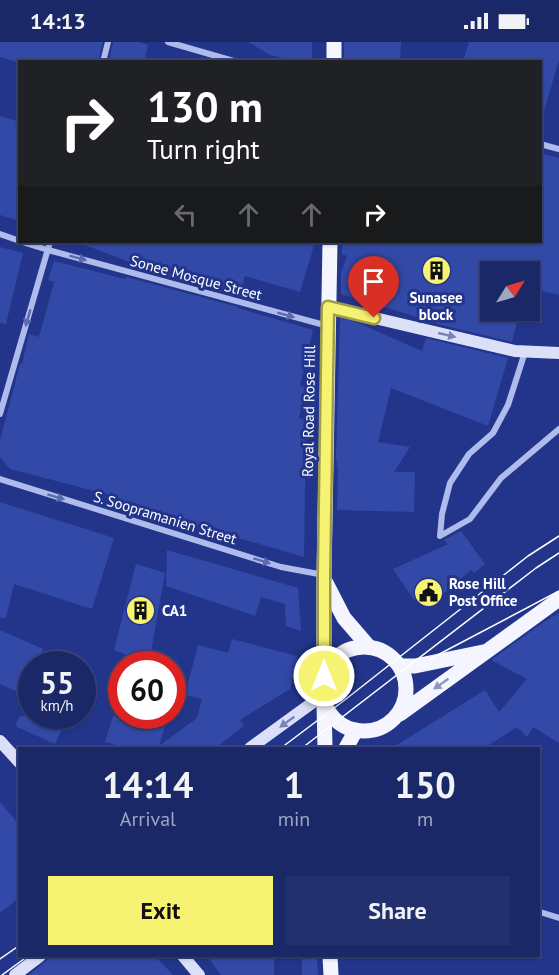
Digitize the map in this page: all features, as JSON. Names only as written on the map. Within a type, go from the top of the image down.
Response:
[{"type":"main road","points":[[334,42],[334,60]]},
{"type":"main road","name":"Royal Road Rose Hill","points":[[324,676],[330,243]]},
{"type":"main road","name":"Royal Road Rose Hill","points":[[324,578],[344,618],[369,648]]},
{"type":"main road","points":[[323,697],[330,713],[342,724],[356,730],[371,731],[386,725],[489,651],[558,597]]},
{"type":"main road","points":[[324,747],[324,676],[331,663],[342,653],[355,648],[369,648],[382,651],[400,666],[406,683],[406,696],[395,718]]},
{"type":"main road","points":[[400,666],[415,666],[489,651]]},
{"type":"main road","points":[[347,747],[356,730]]},
{"type":"main road","points":[[330,957],[331,975]]},
{"type":"street","points":[[104,60],[108,42]]},
{"type":"street","points":[[168,42],[230,60]]},
{"type":"street","points":[[542,145],[559,149]]},
{"type":"street","name":"Sonee Mosque Street","points":[[0,234],[18,240]]},
{"type":"street","name":"Sonee Mosque Street","points":[[27,243],[328,326]]},
{"type":"street","points":[[0,414],[50,243]]},
{"type":"street","points":[[328,307],[516,351],[559,353]]},
{"type":"street","points":[[525,352],[508,405],[493,433],[469,454],[450,483],[442,514],[440,536],[470,519],[501,478],[559,429]]},
{"type":"street","name":"S. Soopramanien Street","points":[[0,479],[281,567],[324,578]]},
{"type":"street","points":[[251,747],[323,697]]},
{"type":"street","points":[[2,744],[18,750]]},
{"type":"street","points":[[2,744],[18,761]]},
{"type":"street","points":[[540,912],[559,918]]},
{"type":"street","points":[[15,975],[39,957]]},
{"type":"street","points":[[184,957],[199,975]]},
{"type":"building","points":[[0,42],[103,42],[98,60],[18,60],[16,62],[0,57]]},
{"type":"building","points":[[113,42],[139,42],[148,45],[144,60],[109,60]]},
{"type":"building","points":[[248,42],[312,42],[312,60],[293,60],[270,55]]},
{"type":"building","points":[[344,42],[401,42],[400,60],[344,60]]},
{"type":"building","points":[[469,42],[559,42],[559,60],[544,111],[542,110],[542,60],[464,60]]},
{"type":"building","points":[[0,116],[18,121],[18,220],[0,215]]},
{"type":"building","points":[[542,154],[559,158],[559,295],[540,290],[540,261],[480,261],[480,321],[517,321],[512,342],[430,322],[341,294],[341,273],[347,256],[342,254],[342,243],[542,243]]},
{"type":"building","points":[[79,243],[315,243],[300,292],[245,276],[240,297],[129,267],[130,262]]},
{"type":"building","points":[[0,247],[23,253],[6,324],[0,323]]},
{"type":"building","points":[[54,261],[125,279],[126,277],[313,330],[300,386],[306,387],[299,418],[306,419],[304,557],[179,524],[112,502],[114,496],[10,469],[0,457],[0,440],[29,334],[39,337],[54,282],[48,280]]},
{"type":"building","points":[[340,318],[356,322],[422,351],[426,338],[508,358],[488,426],[391,388],[378,442],[410,447],[394,472],[415,472],[414,512],[337,510],[336,457]]},
{"type":"building","points":[[0,502],[114,538],[92,609],[14,584],[6,618],[0,618]]},
{"type":"building","points":[[461,531],[485,564],[474,573],[471,570],[430,605],[414,600],[393,569],[448,544],[444,540]]},
{"type":"building","points":[[167,550],[298,588],[301,631],[286,626],[285,604],[261,597],[255,616],[166,586]]},
{"type":"building","name":"CA1","points":[[136,564],[165,573],[151,651],[114,650]]},
{"type":"building","points":[[559,613],[559,743],[533,727],[527,737],[517,727],[486,747],[394,747],[485,690],[499,712],[527,679],[491,660]]},
{"type":"building","points":[[0,630],[43,649],[42,651],[18,651],[18,692],[0,684]]},
{"type":"building","points":[[232,639],[297,656],[290,689],[240,720],[244,726],[216,747],[122,747],[105,742],[109,729],[164,729],[159,746],[182,729],[186,729],[186,726],[197,718],[202,699],[186,695],[186,691],[198,645],[228,653]]},
{"type":"building","points":[[22,729],[62,729],[55,744]]},
{"type":"building","points":[[0,802],[18,824],[18,899],[0,913]]},
{"type":"building","points":[[51,957],[156,957],[173,975],[29,975]]},
{"type":"building","points":[[208,957],[274,957],[274,975],[221,975]]},
{"type":"building","points":[[302,957],[317,957],[318,975],[302,975]]},
{"type":"tram line","points":[[282,747],[528,556],[559,536]]},
{"type":"tram line","points":[[303,747],[536,568],[559,553]]},
{"type":"tram line","points":[[430,659],[559,591]]},
{"type":"tram line","points":[[0,959],[18,946]]},
{"type":"tram line","points":[[2,975],[27,957]]},
{"type":"place","name":"Sunasee block","points":[[436,271]]},
{"type":"place","name":"Rose Hill Post Office","points":[[428,593]]},
{"type":"place","name":"CA1","points":[[141,611]]},
{"type":"route","points":[[324,676],[328,307],[374,318]]}]
